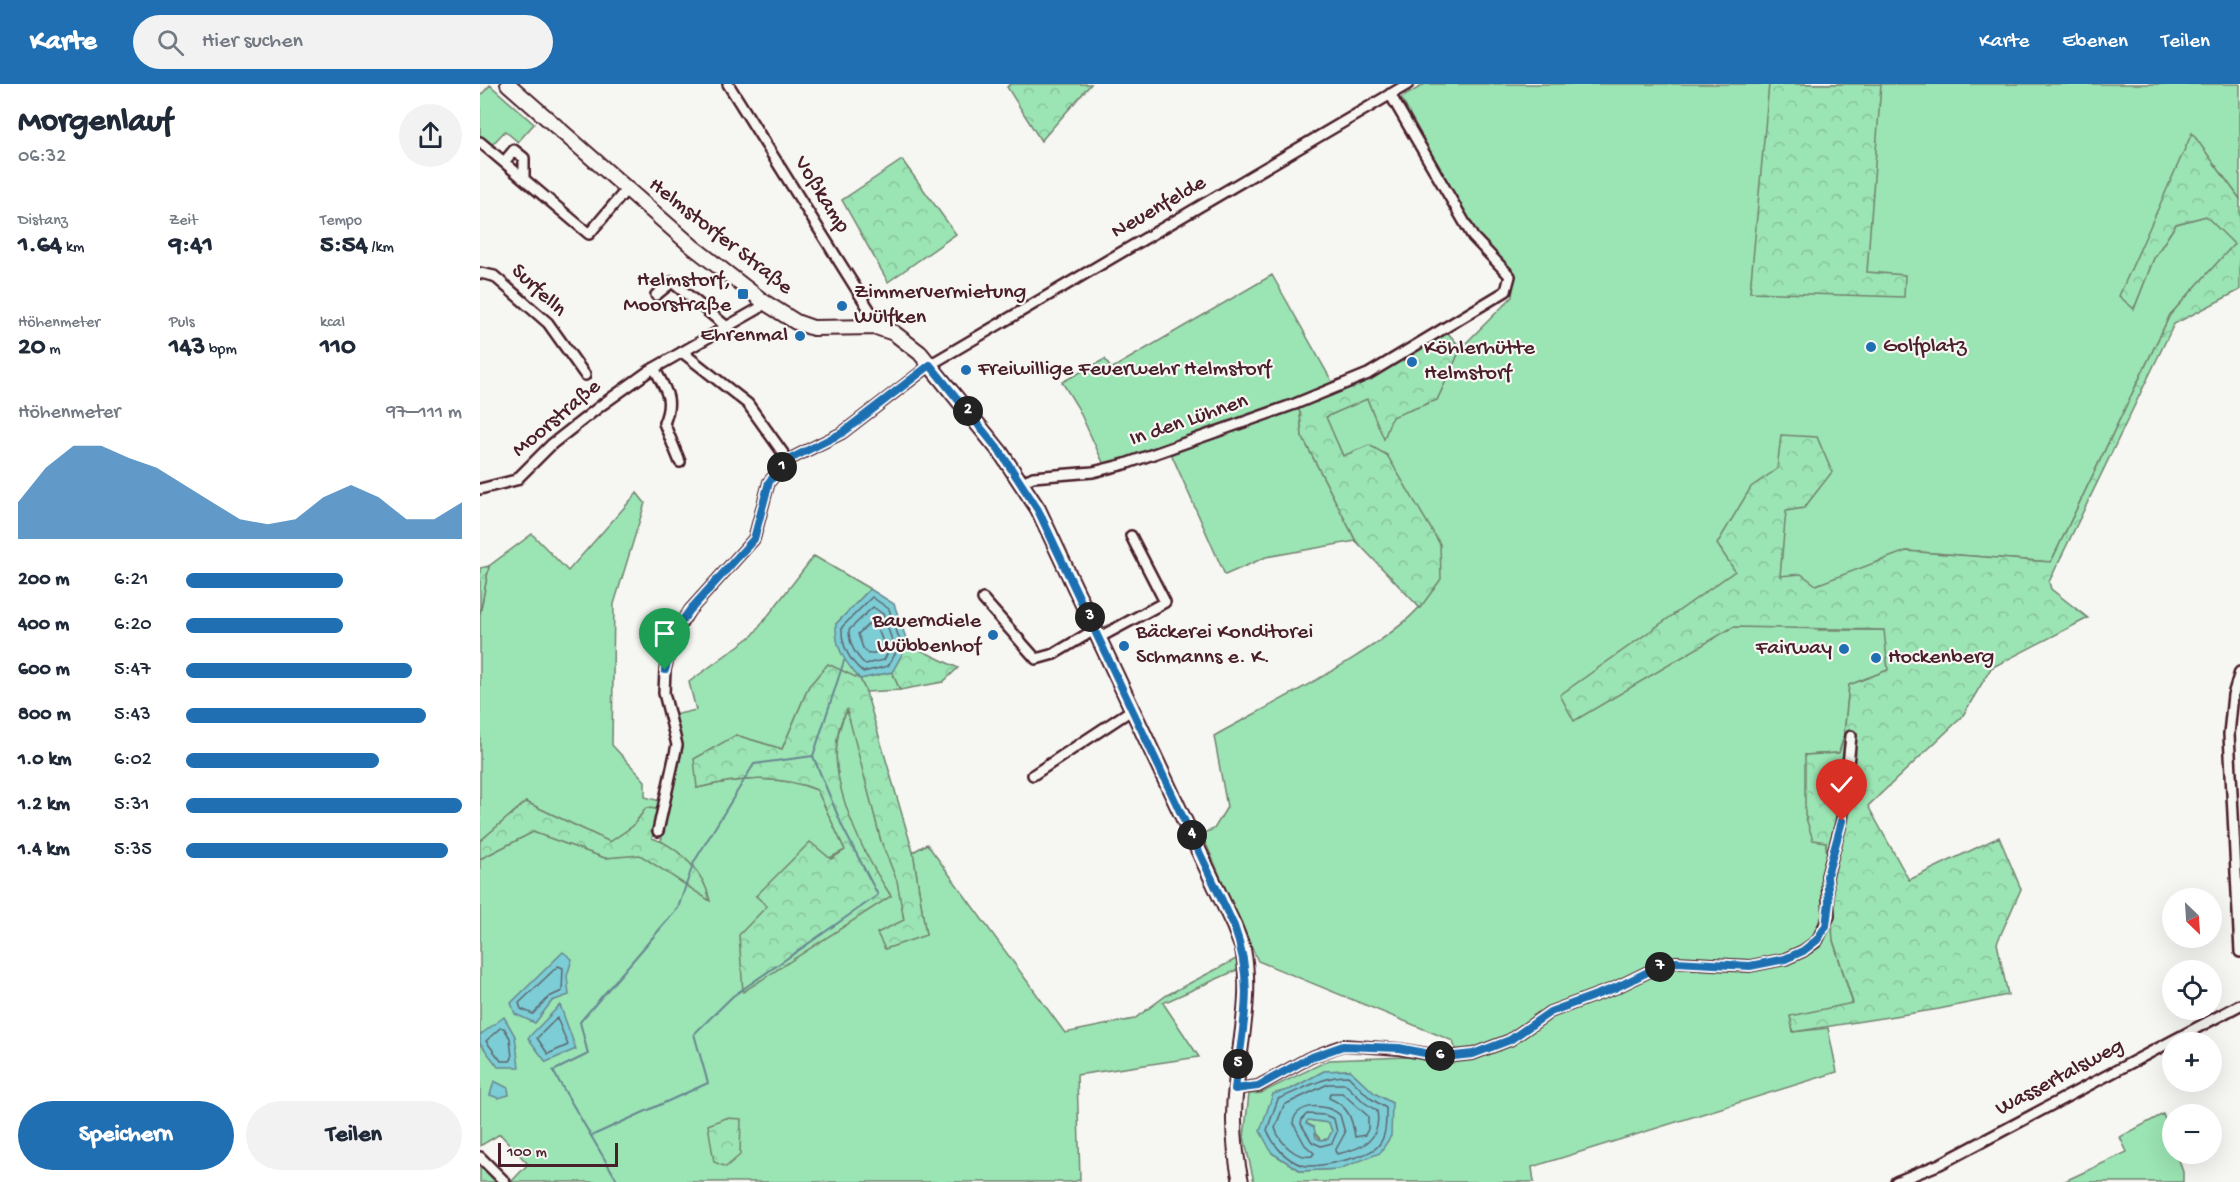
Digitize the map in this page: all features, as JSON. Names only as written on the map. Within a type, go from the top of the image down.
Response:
[{"type":"main road","name":"Helmstorfer Straße","points":[[508,84],[626,190],[702,254],[764,302],[796,322],[813,328],[876,327],[894,333],[908,343],[930,365],[1022,482],[1061,554],[1243,949],[1247,993],[1235,1089],[1234,1130],[1240,1182]]},
{"type":"street","name":"Voßkamp","points":[[728,84],[877,322],[876,327]]},
{"type":"street","name":"Neuenfelde","points":[[788,460],[842,433],[930,365],[1408,84]]},
{"type":"street","name":"In den Lühnen","points":[[1022,482],[1033,477],[1093,472],[1125,464],[1295,404],[1362,377],[1506,291],[1510,276],[1473,237],[1390,94]]},
{"type":"street","points":[[480,142],[589,234],[626,190]]},
{"type":"street","points":[[504,162],[514,150],[524,158],[524,179]]},
{"type":"street","name":"Surfelln","points":[[480,273],[494,276],[548,323],[585,375]]},
{"type":"street","points":[[656,295],[672,282],[727,327]]},
{"type":"street","name":"Moorstraße","points":[[480,489],[516,480],[552,444],[654,368],[758,309],[764,302]]},
{"type":"street","points":[[658,831],[677,745],[664,693],[665,670],[673,637],[690,610],[754,539],[769,482],[788,460],[748,404],[682,352]]},
{"type":"street","points":[[654,368],[668,395],[671,408],[664,423],[680,462]]},
{"type":"street","points":[[983,599],[1036,659],[1054,654],[1165,602],[1131,536]]},
{"type":"street","points":[[2240,672],[2233,695],[2229,734],[2240,952]]},
{"type":"street","points":[[1033,775],[1133,709]]},
{"type":"street","points":[[1235,1089],[1258,1086],[1309,1058],[1343,1046],[1399,1048],[1445,1057],[1473,1054],[1510,1040],[1550,1012],[1615,988],[1656,968],[1676,962],[1750,966],[1785,959],[1803,951],[1817,940],[1829,916],[1827,876],[1842,820],[1851,736]]},
{"type":"street","name":"Wassertalsweg","points":[[1896,1182],[1940,1164],[2240,1005]]},
{"type":"street","points":[[480,1157],[505,1182]]},
{"type":"green space","points":[[1011,84],[1091,84],[1041,141],[1007,87]]},
{"type":"green space","points":[[1425,84],[2240,84],[2240,199],[2192,134],[2134,309],[2154,258],[2176,224],[2206,216],[2235,244],[2170,315],[2051,562],[1906,551],[1819,630],[1885,630],[1888,670],[1849,685],[1844,736],[1839,753],[1805,755],[1826,842],[1833,940],[1853,1004],[1791,1016],[1793,1032],[1828,1028],[1837,1072],[1532,1167],[1534,1182],[1254,1182],[1244,1137],[1249,1094],[1261,1093],[1329,1060],[1457,1055],[1453,1041],[1258,961],[1205,842],[1198,835],[1214,829],[1227,807],[1214,736],[1361,653],[1412,615],[1427,597],[1343,456],[1325,417],[1367,398],[1384,438],[1391,417],[1437,400],[1461,348],[1512,297],[1514,275],[1476,234],[1401,98]],"holes":[[[1350,1070],[1374,1093],[1392,1103],[1339,1169],[1301,1171],[1272,1153],[1273,1094],[1291,1089],[1324,1071]]]},
{"type":"green space","points":[[1769,84],[1881,84],[1867,272],[1905,275],[1904,297],[1750,292]]},
{"type":"green space","points":[[490,85],[534,124],[518,142],[505,131],[489,148],[480,141],[480,96]]},
{"type":"green space","points":[[2192,133],[2240,199],[2240,290],[2174,324],[2049,582],[2051,589],[2088,618],[1991,668],[1962,717],[1868,806],[1909,880],[1999,837],[2021,889],[1997,943],[2008,995],[1939,1009],[1793,1032],[1790,1016],[1853,1003],[1833,940],[1826,842],[1813,840],[1805,815],[1805,755],[1839,753],[1844,736],[1849,685],[1888,670],[1884,630],[1733,627],[1574,721],[1560,695],[1735,571],[1717,544],[1751,487],[1777,469],[1781,435],[1817,437],[1832,472],[1804,508],[1786,511],[1780,576],[1801,574],[1816,585],[1906,551],[2051,562],[2170,315],[2234,244],[2206,216],[2176,224],[2154,258],[2134,309],[2119,296]]},
{"type":"green space","points":[[902,160],[956,234],[888,282],[842,200]]},
{"type":"green space","points":[[1272,275],[1335,387],[1295,404],[1300,412],[1302,436],[1356,541],[1266,557],[1225,575],[1169,449],[1106,469],[1078,408],[1062,382],[1105,359],[1111,369]]},
{"type":"green space","points":[[1441,325],[1461,348],[1437,400],[1392,417],[1384,439],[1367,399],[1326,417],[1343,456],[1369,445],[1387,455],[1440,544],[1441,579],[1420,608],[1356,541],[1302,436],[1300,412],[1295,404],[1367,372]]},
{"type":"green space","points":[[637,493],[645,503],[614,604],[612,745],[645,781],[645,797],[660,801],[657,809],[646,808],[633,826],[610,842],[526,802],[480,841],[480,614],[489,566],[532,534],[568,571]]},
{"type":"green space","points":[[814,556],[870,589],[836,624],[860,679],[809,686],[782,749],[736,735],[697,788],[758,779],[788,782],[817,790],[845,850],[756,896],[768,906],[891,896],[866,855],[855,831],[845,806],[839,780],[836,755],[839,731],[848,709],[881,841],[898,881],[904,921],[877,933],[926,935],[913,852],[927,844],[1065,1033],[1134,1019],[1167,995],[1238,958],[1239,969],[1163,1003],[1199,1057],[1077,1075],[1080,1180],[1072,1182],[511,1182],[528,1164],[500,1134],[480,1146],[480,859],[533,832],[605,858],[640,854],[709,900],[703,882],[692,866],[661,841],[683,747],[674,715],[696,710],[689,682],[753,635]]},
{"type":"green space","points":[[489,566],[480,614],[480,568]]},
{"type":"green space","points":[[908,644],[958,668],[943,682],[900,690],[892,672]]},
{"type":"green space","points":[[828,664],[860,679],[866,692],[913,852],[926,935],[885,949],[877,933],[904,920],[897,881],[881,841],[847,710],[838,731],[836,755],[839,780],[855,831],[891,896],[743,992],[739,935],[767,906],[756,896],[810,842],[831,859],[845,850],[817,790],[788,782],[758,779],[697,788],[694,759],[736,735],[782,749],[809,686]]},
{"type":"green space","points":[[892,672],[900,690],[866,692],[860,679]]},
{"type":"green space","points":[[526,802],[610,842],[633,826],[646,808],[657,809],[652,838],[671,847],[689,862],[702,880],[710,901],[640,855],[605,858],[533,832],[480,859],[480,841]]},
{"type":"green space","points":[[2162,1115],[2162,1164],[2180,1164],[2183,1182],[2063,1182],[2127,1152],[2120,1137]]},
{"type":"green space","points":[[725,1118],[741,1119],[740,1155],[726,1167],[714,1162],[708,1125]]},
{"type":"green space","points":[[1308,1120],[1329,1123],[1332,1131],[1328,1139],[1321,1140],[1306,1123]]},
{"type":"green space","points":[[480,1161],[499,1182],[480,1182]]},
{"type":"water","points":[[870,589],[894,604],[908,644],[892,672],[860,679],[842,654],[837,640],[836,624]]},
{"type":"water","points":[[563,952],[572,959],[567,976],[569,995],[552,1001],[535,1023],[515,1014],[511,1003]]},
{"type":"water","points":[[560,1005],[576,1049],[546,1062],[528,1038]]},
{"type":"water","points":[[504,1017],[515,1036],[519,1067],[498,1067],[480,1043],[480,1035]]},
{"type":"water","points":[[1350,1070],[1374,1093],[1392,1103],[1391,1136],[1380,1153],[1339,1169],[1301,1171],[1272,1153],[1260,1131],[1273,1094],[1291,1089],[1324,1071]],"holes":[[[1308,1120],[1329,1123],[1332,1131],[1328,1139],[1321,1140],[1316,1138],[1314,1127],[1306,1123]]]},
{"type":"water","points":[[494,1081],[508,1088],[509,1095],[498,1098],[490,1095]]},
{"type":"waterway","points":[[618,1182],[553,1071],[588,1054],[580,1022],[678,908],[694,862],[754,764],[813,756],[844,661]]},
{"type":"waterway","points":[[591,1136],[708,1083],[694,1034],[733,996],[878,895],[843,828],[813,756]]},
{"type":"place","name":"Helmstorf, Moorstraße","points":[[743,294]]},
{"type":"place","name":"Zimmervermietung Wülfken","points":[[842,306]]},
{"type":"place","name":"Ehrenmal","points":[[800,336]]},
{"type":"place","name":"Golfplatz","points":[[1871,347]]},
{"type":"place","name":"Köhlerhütte Helmstorf","points":[[1412,362]]},
{"type":"place","name":"Freiwillige Feuerwehr Helmstorf","points":[[966,370]]},
{"type":"place","name":"Bauerndiele Wübbenhof","points":[[993,635]]},
{"type":"place","name":"Bäckerei Konditorei Schmanns e. K.","points":[[1124,646]]},
{"type":"place","name":"Fairway","points":[[1844,649]]},
{"type":"place","name":"Hockenberg","points":[[1876,658]]},
{"type":"route","points":[[665,670],[675,631],[690,610],[754,539],[769,482],[788,460],[842,433],[930,365],[1001,453],[1022,482],[1038,510],[1061,554],[1234,926],[1243,949],[1247,971],[1247,993],[1235,1089],[1258,1086],[1309,1058],[1343,1046],[1399,1048],[1445,1057],[1492,1049],[1510,1040],[1528,1025],[1550,1012],[1676,962],[1735,967],[1785,959],[1809,948],[1826,926],[1829,916],[1827,876],[1842,821]]}]
